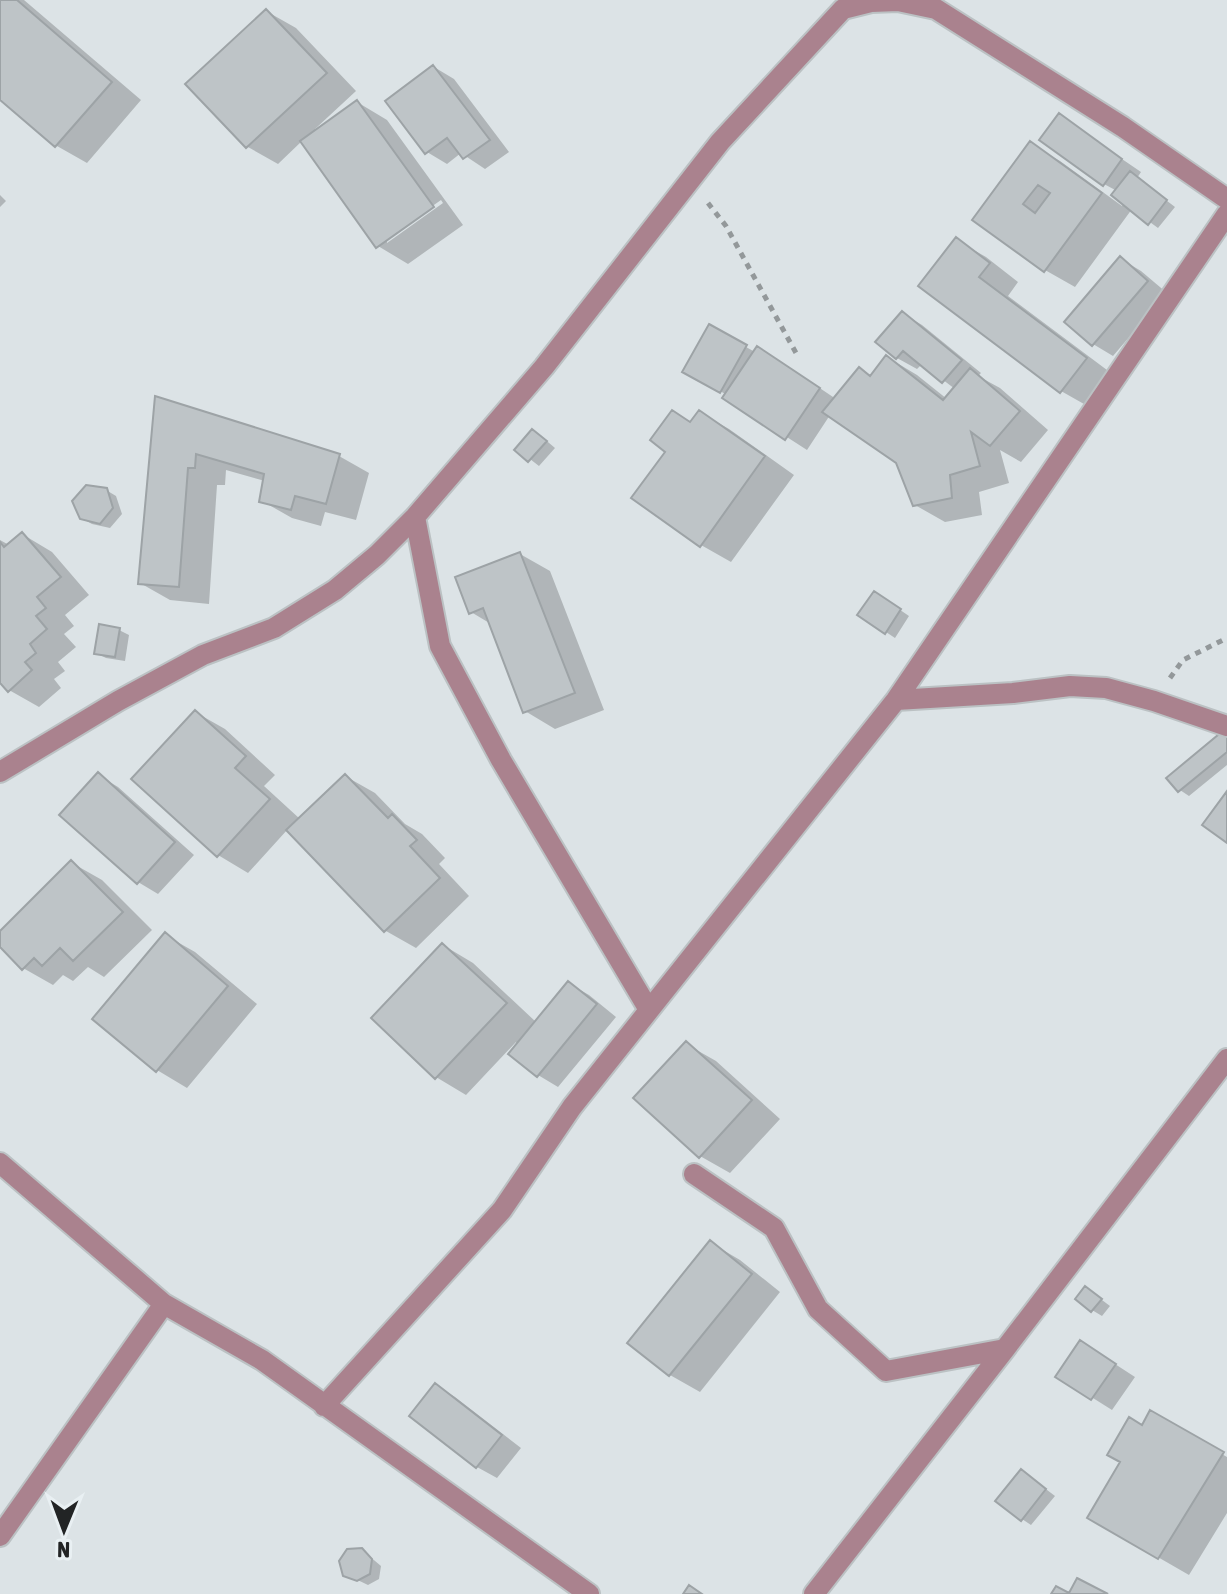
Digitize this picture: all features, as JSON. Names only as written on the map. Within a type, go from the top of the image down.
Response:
[{"type":"street","points":[[912,0],[935,5],[1123,127],[1227,199]]},
{"type":"street","points":[[0,772],[118,701],[203,655],[274,628],[335,590],[377,555],[415,517],[544,367],[720,142],[843,9],[871,2],[935,5]]},
{"type":"street","points":[[324,1406],[502,1210],[572,1107],[896,700],[1227,214]]},
{"type":"street","points":[[415,517],[440,646],[501,760],[649,1010]]},
{"type":"street","points":[[896,700],[1013,693],[1070,686],[1106,688],[1227,726]]},
{"type":"street","points":[[814,1594],[1227,1059]]},
{"type":"street","points":[[0,1163],[164,1304],[262,1360],[589,1594]]},
{"type":"street","points":[[694,1174],[774,1228],[818,1309],[886,1371],[1005,1349]]},
{"type":"street","points":[[0,1536],[164,1304]]},
{"type":"path","points":[[691,180],[726,226],[796,353]]},
{"type":"path","points":[[1154,701],[1183,660],[1227,638]]},
{"type":"building","points":[[0,0],[17,0],[112,82],[55,147],[0,100]]},
{"type":"building","points":[[266,9],[327,73],[246,148],[185,84]]},
{"type":"building","points":[[433,65],[490,140],[463,159],[447,138],[425,154],[385,101]]},
{"type":"building","points":[[357,100],[434,207],[376,248],[300,141]]},
{"type":"building","points":[[1059,113],[1122,159],[1103,186],[1039,140]]},
{"type":"building","points":[[1030,141],[1102,193],[1044,272],[972,220]],"holes":[[[1038,185],[1050,193],[1035,213],[1023,204]]]},
{"type":"building","points":[[1130,171],[1167,200],[1148,225],[1111,195]]},
{"type":"building","points":[[956,237],[990,263],[979,277],[1087,358],[1060,393],[918,286]]},
{"type":"building","points":[[1120,256],[1148,281],[1092,346],[1064,322]]},
{"type":"building","points":[[902,311],[962,360],[942,383],[903,351],[896,359],[875,342]]},
{"type":"building","points":[[709,324],[747,345],[720,393],[682,372]]},
{"type":"building","points":[[757,346],[820,388],[785,440],[722,398]]},
{"type":"building","points":[[886,355],[943,400],[970,368],[1020,411],[990,446],[971,432],[980,466],[950,475],[952,498],[913,506],[896,463],[822,412],[859,367],[870,376]]},
{"type":"building","points":[[155,396],[340,454],[326,504],[295,496],[291,510],[259,502],[264,474],[196,454],[195,468],[188,468],[179,587],[138,584]]},
{"type":"building","points":[[672,410],[690,422],[699,410],[765,456],[700,547],[631,498],[665,452],[650,440]]},
{"type":"building","points":[[532,429],[547,441],[528,462],[514,450]]},
{"type":"building","points":[[86,485],[107,488],[113,508],[100,524],[80,519],[72,501]]},
{"type":"building","points":[[22,532],[61,577],[37,597],[46,608],[36,616],[47,629],[30,644],[36,653],[25,662],[32,670],[8,692],[0,683],[0,542],[4,547]]},
{"type":"building","points":[[520,552],[575,693],[523,713],[483,608],[469,614],[455,577]]},
{"type":"building","points":[[874,591],[901,609],[885,634],[857,615]]},
{"type":"building","points":[[99,624],[120,628],[115,657],[94,654]]},
{"type":"building","points":[[195,710],[246,756],[235,768],[270,799],[217,857],[131,779]]},
{"type":"building","points":[[1224,730],[1227,734],[1227,752],[1178,792],[1166,778]]},
{"type":"building","points":[[98,772],[175,842],[137,884],[59,815]]},
{"type":"building","points":[[345,774],[388,818],[392,814],[417,840],[410,846],[440,878],[384,932],[286,830]]},
{"type":"building","points":[[1227,791],[1227,843],[1202,825]]},
{"type":"building","points":[[71,860],[123,912],[73,961],[60,948],[42,966],[34,958],[22,970],[0,947],[0,931]]},
{"type":"building","points":[[165,932],[228,986],[156,1072],[92,1019]]},
{"type":"building","points":[[442,943],[507,1003],[435,1079],[371,1018]]},
{"type":"building","points":[[568,981],[597,1004],[537,1077],[508,1054]]},
{"type":"building","points":[[686,1041],[752,1100],[699,1158],[633,1098]]},
{"type":"building","points":[[710,1240],[752,1274],[669,1376],[627,1343]]},
{"type":"building","points":[[1085,1286],[1102,1299],[1091,1312],[1075,1299]]},
{"type":"building","points":[[1080,1340],[1116,1364],[1091,1400],[1055,1377]]},
{"type":"building","points":[[435,1383],[502,1435],[476,1468],[409,1416]]},
{"type":"building","points":[[1150,1410],[1224,1452],[1158,1559],[1087,1518],[1120,1462],[1107,1455],[1129,1417],[1142,1425]]},
{"type":"building","points":[[1021,1469],[1046,1489],[1021,1521],[995,1501]]},
{"type":"building","points":[[362,1548],[372,1559],[370,1574],[357,1581],[343,1576],[339,1561],[347,1549]]},
{"type":"building","points":[[1077,1578],[1108,1594],[1051,1594],[1056,1586],[1069,1593]]},
{"type":"building","points":[[689,1585],[702,1594],[683,1594]]}]
